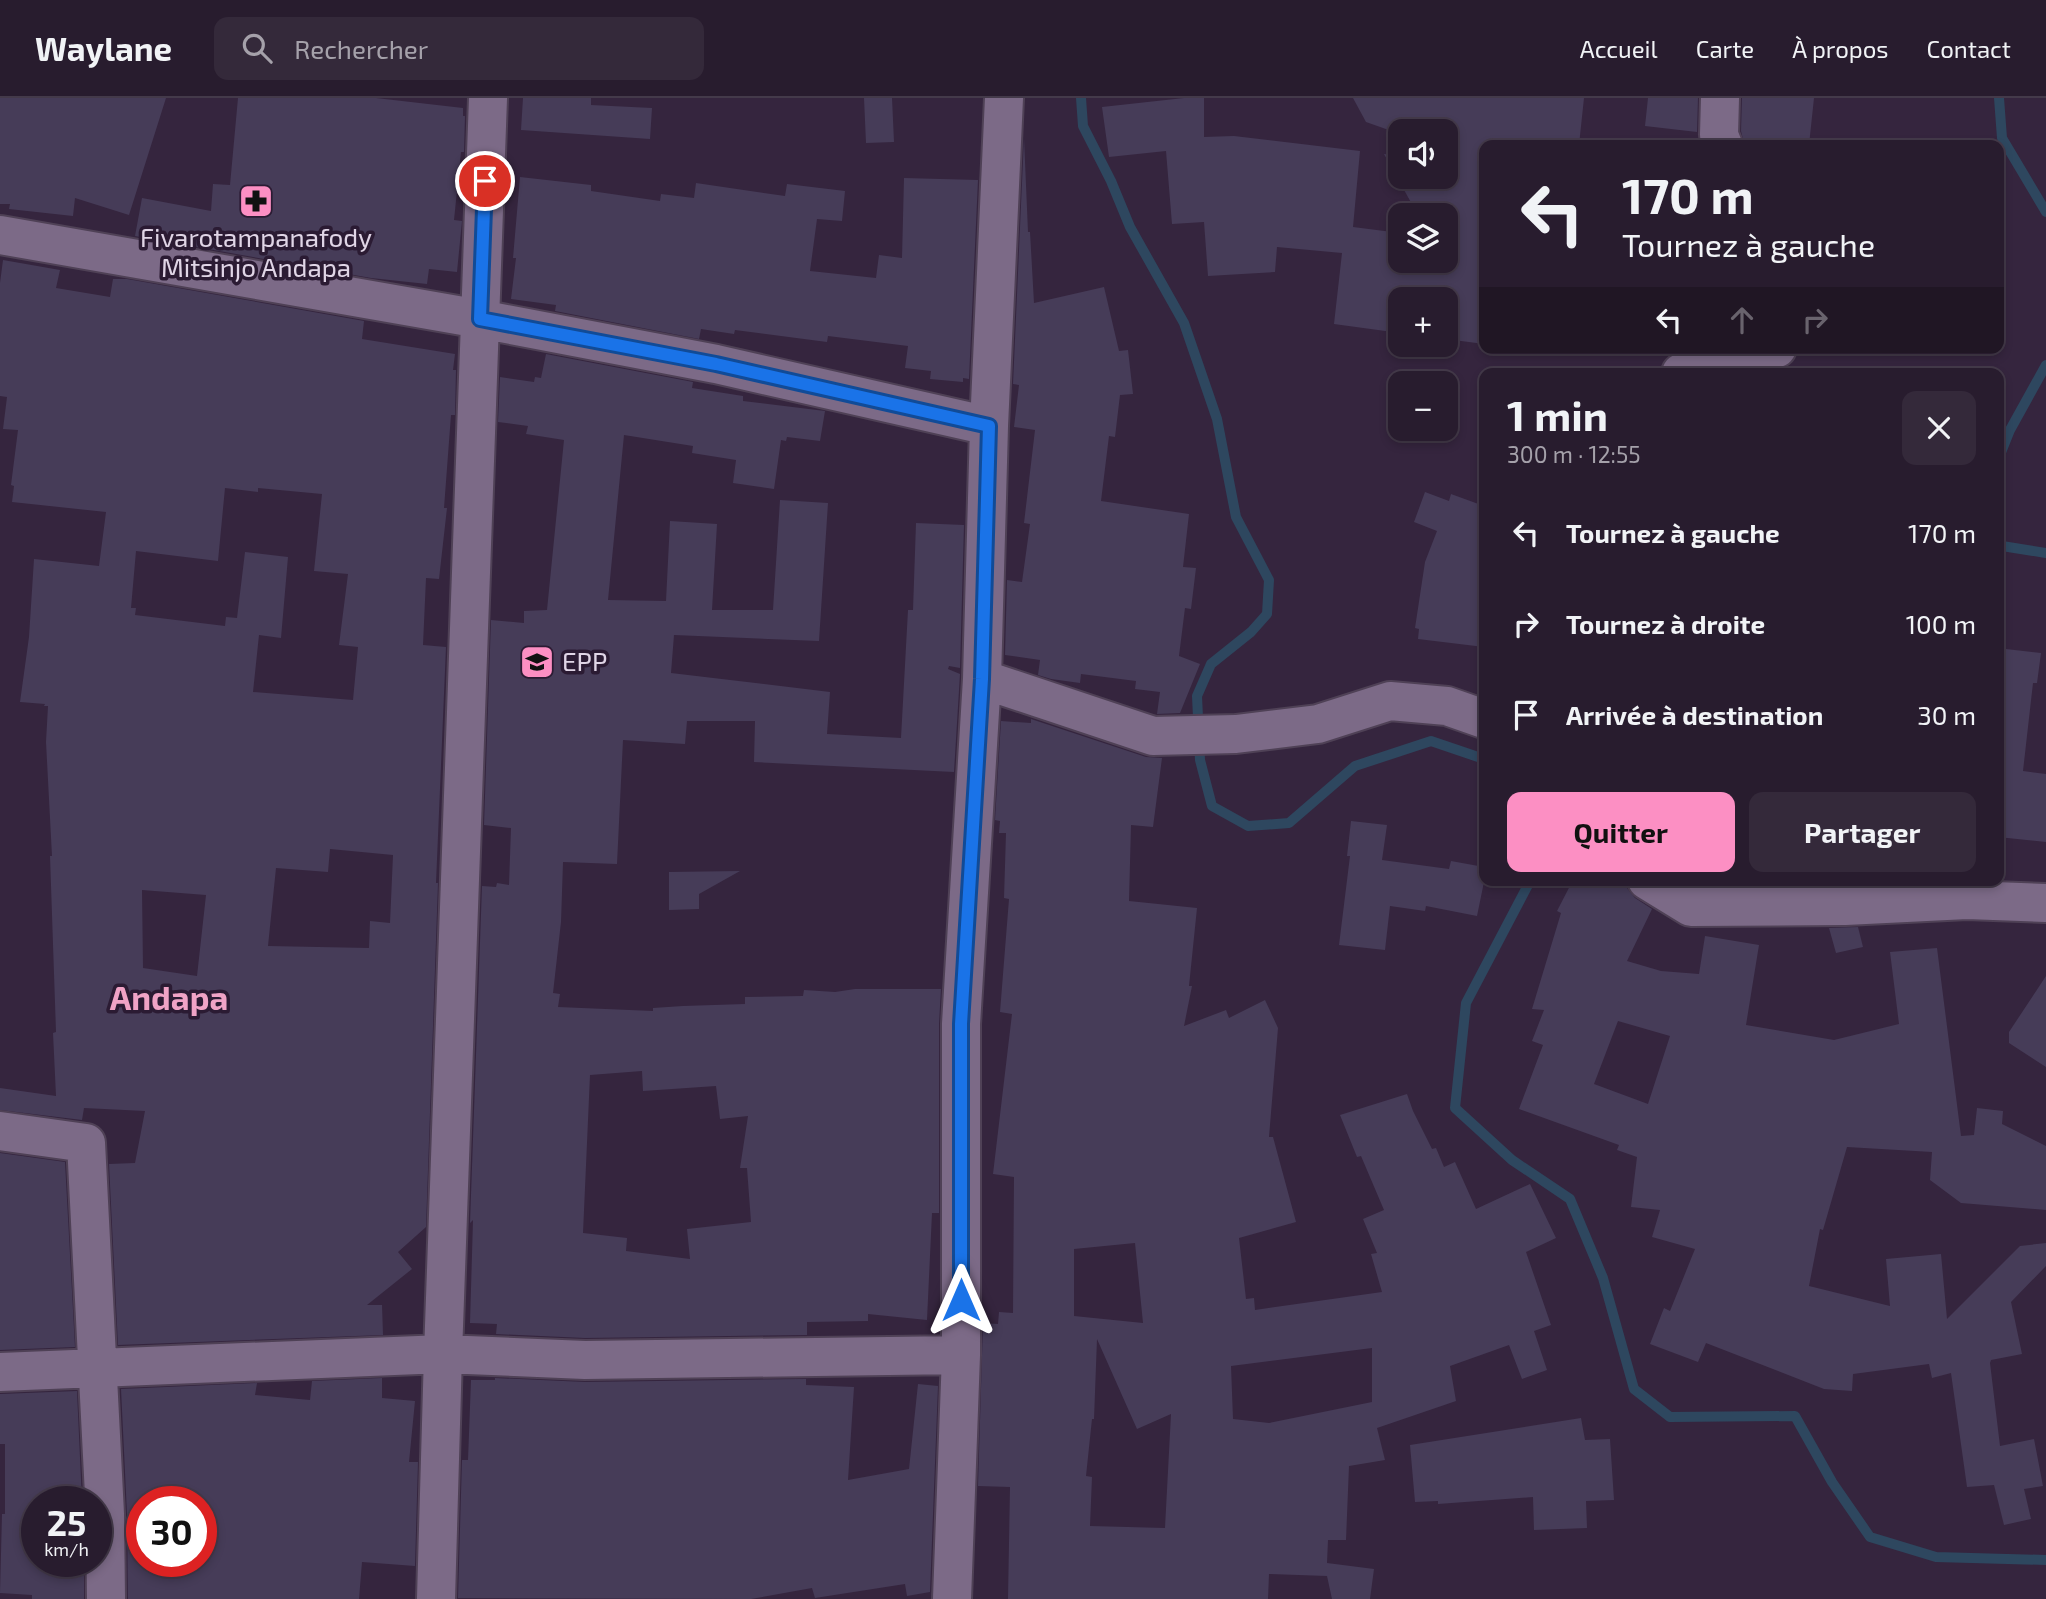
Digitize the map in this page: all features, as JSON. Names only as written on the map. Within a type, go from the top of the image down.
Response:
[{"type":"street","points":[[436,1599],[488,98]]},
{"type":"street","points":[[951,1599],[961,1355],[961,1024],[982,679],[989,426],[1004,98]]},
{"type":"street","points":[[1720,98],[1721,140]]},
{"type":"street","points":[[0,235],[480,319],[716,364],[989,426]]},
{"type":"street","points":[[1700,368],[1754,354]]},
{"type":"street","points":[[982,679],[1153,736],[1236,734],[1318,724],[1390,701],[1447,706],[1479,717]]},
{"type":"street","points":[[1657,886],[1691,907],[1845,906],[1967,900],[2046,902]]},
{"type":"street","points":[[0,1131],[86,1143],[105,1514],[106,1599]]},
{"type":"street","points":[[0,1372],[443,1354],[585,1360],[961,1355]]},
{"type":"building","points":[[0,98],[166,98],[129,215],[75,198],[73,216],[9,209],[10,204],[0,204]]},
{"type":"building","points":[[238,98],[376,98],[463,108],[464,152],[461,152],[454,220],[462,221],[457,272],[429,269],[427,284],[371,278],[135,236],[142,198],[211,211],[213,184],[230,185]]},
{"type":"building","points":[[523,98],[591,98],[591,105],[652,108],[650,139],[521,130]]},
{"type":"building","points":[[864,98],[892,98],[894,142],[866,143]]},
{"type":"building","points":[[1204,98],[1204,137],[1234,136],[1360,151],[1353,227],[1388,231],[1388,273],[1458,273],[1458,203],[1411,203],[1404,189],[1458,189],[1458,119],[1388,119],[1388,130],[1366,122],[1353,98],[1584,98],[1580,140],[1479,140],[1479,343],[1458,341],[1458,287],[1388,287],[1388,331],[1334,324],[1342,253],[1277,247],[1275,272],[1208,276],[1204,222],[1172,224],[1166,151],[1109,157],[1102,107]]},
{"type":"building","points":[[1648,98],[1698,98],[1697,132],[1645,126]]},
{"type":"building","points":[[1742,98],[1814,98],[1810,140],[1743,140]]},
{"type":"building","points":[[1024,138],[1034,303],[1104,287],[1119,351],[1128,350],[1133,394],[1120,395],[1115,437],[1109,436],[1101,501],[1189,514],[1183,567],[1196,568],[1191,609],[1185,608],[1179,656],[1200,664],[1180,713],[1157,714],[1160,692],[1135,689],[1136,681],[1081,674],[1080,683],[1051,679],[1038,675],[1040,660],[1005,655],[1007,580],[1022,582],[1030,524],[1024,523],[1035,430],[1014,427],[1019,385],[1013,384]]},
{"type":"building","points":[[520,177],[591,185],[591,191],[660,201],[661,194],[694,198],[696,183],[785,196],[787,184],[845,191],[842,221],[817,219],[810,271],[876,278],[879,255],[902,258],[904,178],[978,180],[969,379],[963,378],[963,382],[930,379],[931,371],[905,368],[908,346],[828,336],[827,342],[735,330],[734,334],[701,329],[699,339],[555,311],[556,305],[511,299]]},
{"type":"building","points":[[3,260],[60,270],[56,288],[110,297],[113,279],[127,279],[364,321],[362,339],[455,354],[455,415],[451,415],[444,508],[447,508],[439,579],[426,578],[423,645],[446,647],[426,1227],[398,1252],[412,1269],[367,1305],[382,1305],[383,1335],[118,1345],[109,1164],[135,1163],[145,1111],[84,1108],[82,1120],[0,1110],[0,1088],[56,1096],[52,856],[46,742],[48,706],[20,702],[29,637],[34,559],[99,566],[106,512],[12,502],[14,486],[11,485],[18,430],[3,429],[7,397],[0,396],[0,283]],"holes":[[[225,488],[322,494],[314,571],[348,574],[339,645],[358,647],[353,700],[253,692],[259,635],[281,638],[288,557],[245,552],[237,618],[226,617],[225,626],[135,615],[136,608],[131,608],[136,551],[218,561]],[[330,849],[393,855],[390,923],[370,921],[369,948],[268,946],[276,868],[328,872]],[[142,890],[206,895],[197,976],[143,968]]]},
{"type":"building","points":[[546,354],[693,382],[692,388],[743,396],[743,401],[825,411],[820,441],[787,437],[786,441],[781,440],[774,489],[733,483],[736,460],[692,453],[693,446],[624,435],[608,600],[666,601],[670,521],[717,524],[712,610],[773,610],[780,500],[828,503],[819,641],[674,635],[671,673],[830,692],[827,734],[901,738],[908,610],[913,610],[916,523],[964,525],[960,668],[949,666],[948,669],[960,674],[954,772],[754,762],[755,721],[687,721],[685,744],[623,740],[617,864],[563,862],[561,922],[553,993],[560,994],[558,1007],[653,1011],[653,1008],[745,1004],[745,997],[803,996],[804,990],[835,992],[855,989],[941,989],[939,1213],[932,1213],[927,1320],[868,1314],[868,1321],[807,1322],[807,1335],[585,1338],[496,1334],[497,1324],[470,1323],[473,1220],[470,1223],[482,886],[496,887],[497,883],[509,885],[511,828],[484,825],[491,620],[524,623],[524,611],[547,610],[564,440],[526,434],[528,426],[498,422],[500,377],[534,382],[535,377],[541,378]],"holes":[[[642,1071],[643,1091],[716,1086],[720,1119],[748,1116],[740,1168],[747,1168],[751,1222],[687,1229],[690,1259],[626,1251],[627,1238],[583,1233],[590,1075]]]},
{"type":"building","points":[[1425,492],[1449,501],[1451,494],[1479,504],[1479,646],[1418,639],[1419,629],[1415,628],[1425,562],[1437,531],[1414,522]]},
{"type":"building","points":[[2006,649],[2041,653],[2037,683],[2033,683],[2023,771],[2046,774],[2046,842],[2004,838]]},
{"type":"building","points":[[1031,719],[1146,757],[1162,758],[1153,827],[1131,825],[1129,901],[1197,908],[1189,986],[1192,986],[1184,1026],[1226,1010],[1229,1018],[1265,1000],[1278,1028],[1269,1137],[1273,1137],[1296,1222],[1239,1238],[1246,1299],[1254,1298],[1255,1310],[1382,1292],[1371,1254],[1377,1253],[1363,1219],[1384,1210],[1361,1156],[1357,1157],[1340,1115],[1407,1094],[1432,1149],[1436,1148],[1444,1167],[1455,1162],[1476,1209],[1530,1184],[1556,1238],[1526,1252],[1551,1325],[1534,1331],[1547,1370],[1522,1379],[1509,1345],[1450,1366],[1456,1401],[1377,1428],[1385,1460],[1349,1466],[1346,1540],[1328,1540],[1327,1563],[1374,1569],[1370,1599],[1332,1599],[1327,1576],[1269,1574],[1268,1599],[1008,1599],[1010,1487],[978,1486],[983,1323],[998,1324],[999,1312],[1013,1313],[1014,1177],[993,1174],[1012,1014],[1000,1012],[1009,899],[1004,898],[1006,833],[999,833],[1000,821],[995,820],[1001,721],[1031,723]],"holes":[[[1135,1243],[1143,1323],[1074,1316],[1074,1249]],[[1097,1339],[1137,1429],[1171,1414],[1165,1528],[1090,1526],[1092,1477],[1086,1476],[1094,1419]],[[1372,1348],[1372,1402],[1269,1423],[1233,1419],[1231,1366]]]},
{"type":"building","points":[[1351,821],[1387,825],[1382,860],[1449,869],[1451,861],[1479,866],[1479,886],[1483,886],[1477,916],[1426,906],[1425,911],[1390,906],[1385,950],[1339,945],[1350,856],[1347,856]]},
{"type":"building","points":[[740,871],[699,894],[699,909],[669,910],[669,872]]},
{"type":"building","points":[[1570,886],[1627,888],[1635,898],[1652,909],[1627,961],[1661,971],[1699,974],[1705,936],[1759,945],[1746,1025],[1834,1040],[1899,1024],[1890,952],[1937,948],[1961,1136],[1974,1135],[1977,1108],[2003,1111],[2002,1124],[2046,1146],[2046,1210],[1961,1203],[1930,1180],[1932,1152],[1847,1147],[1823,1230],[1820,1229],[1809,1286],[1890,1306],[1886,1259],[1941,1254],[1947,1319],[2020,1246],[2046,1243],[2046,1266],[2011,1302],[2022,1354],[1991,1360],[1990,1363],[2000,1446],[2034,1439],[2043,1486],[2024,1489],[2031,1519],[2004,1525],[1994,1485],[1967,1487],[1951,1373],[1932,1378],[1929,1364],[1853,1374],[1852,1391],[1824,1389],[1706,1343],[1698,1362],[1650,1344],[1664,1308],[1670,1311],[1695,1249],[1652,1237],[1660,1210],[1631,1207],[1637,1157],[1617,1150],[1619,1145],[1519,1109],[1543,1045],[1532,1041],[1544,1010],[1532,1009],[1561,913],[1557,911]],"holes":[[[1618,1021],[1670,1036],[1648,1104],[1594,1084]]]},
{"type":"building","points":[[1858,927],[1863,947],[1836,953],[1829,928]]},
{"type":"building","points":[[2046,976],[2046,1067],[2009,1043],[2009,1032]]},
{"type":"building","points":[[0,1153],[65,1162],[75,1347],[0,1350]]},
{"type":"building","points":[[382,1378],[382,1398],[415,1401],[409,1462],[418,1462],[415,1566],[362,1562],[359,1599],[128,1599],[128,1577],[217,1577],[217,1486],[126,1486],[126,1493],[121,1389],[257,1383],[255,1395],[310,1400],[312,1381]]},
{"type":"building","points":[[495,1378],[585,1382],[806,1379],[806,1385],[854,1387],[848,1480],[909,1469],[918,1384],[938,1386],[930,1592],[907,1596],[905,1584],[815,1598],[812,1588],[751,1599],[458,1598],[462,1460],[468,1460],[471,1380]]},
{"type":"building","points":[[77,1391],[81,1486],[21,1486],[21,1577],[84,1577],[84,1599],[32,1599],[32,1595],[0,1593],[2,1514],[5,1514],[5,1444],[0,1444],[0,1394]]},
{"type":"building","points":[[1581,1418],[1585,1440],[1610,1439],[1614,1500],[1586,1501],[1587,1528],[1534,1530],[1533,1497],[1438,1504],[1438,1501],[1415,1502],[1410,1445]]},
{"type":"waterway","points":[[1081,98],[1083,126],[1111,181],[1130,227],[1184,323],[1217,419],[1236,517],[1269,580],[1267,614],[1251,632],[1211,664],[1197,696],[1200,760],[1212,806],[1248,826],[1289,823],[1355,766],[1431,741],[1479,757]]},
{"type":"waterway","points":[[1999,98],[2003,140]]},
{"type":"waterway","points":[[2004,141],[2046,212]]},
{"type":"waterway","points":[[2004,445],[2046,365]]},
{"type":"waterway","points":[[2004,546],[2046,553]]},
{"type":"waterway","points":[[1527,886],[1466,1003],[1455,1108],[1512,1160],[1570,1199],[1603,1278],[1634,1389],[1670,1417],[1795,1416],[1832,1482],[1870,1537],[1936,1557],[2046,1560]]},
{"type":"place","name":"Fivarotampanafody Mitsinjo Andapa","points":[[256,201]]},
{"type":"place","name":"EPP","points":[[537,662]]},
{"type":"district","name":"Andapa","points":[[169,998]]},
{"type":"route","points":[[485,181],[480,319],[716,364],[989,426],[982,679],[961,1024],[961,1300]]}]
